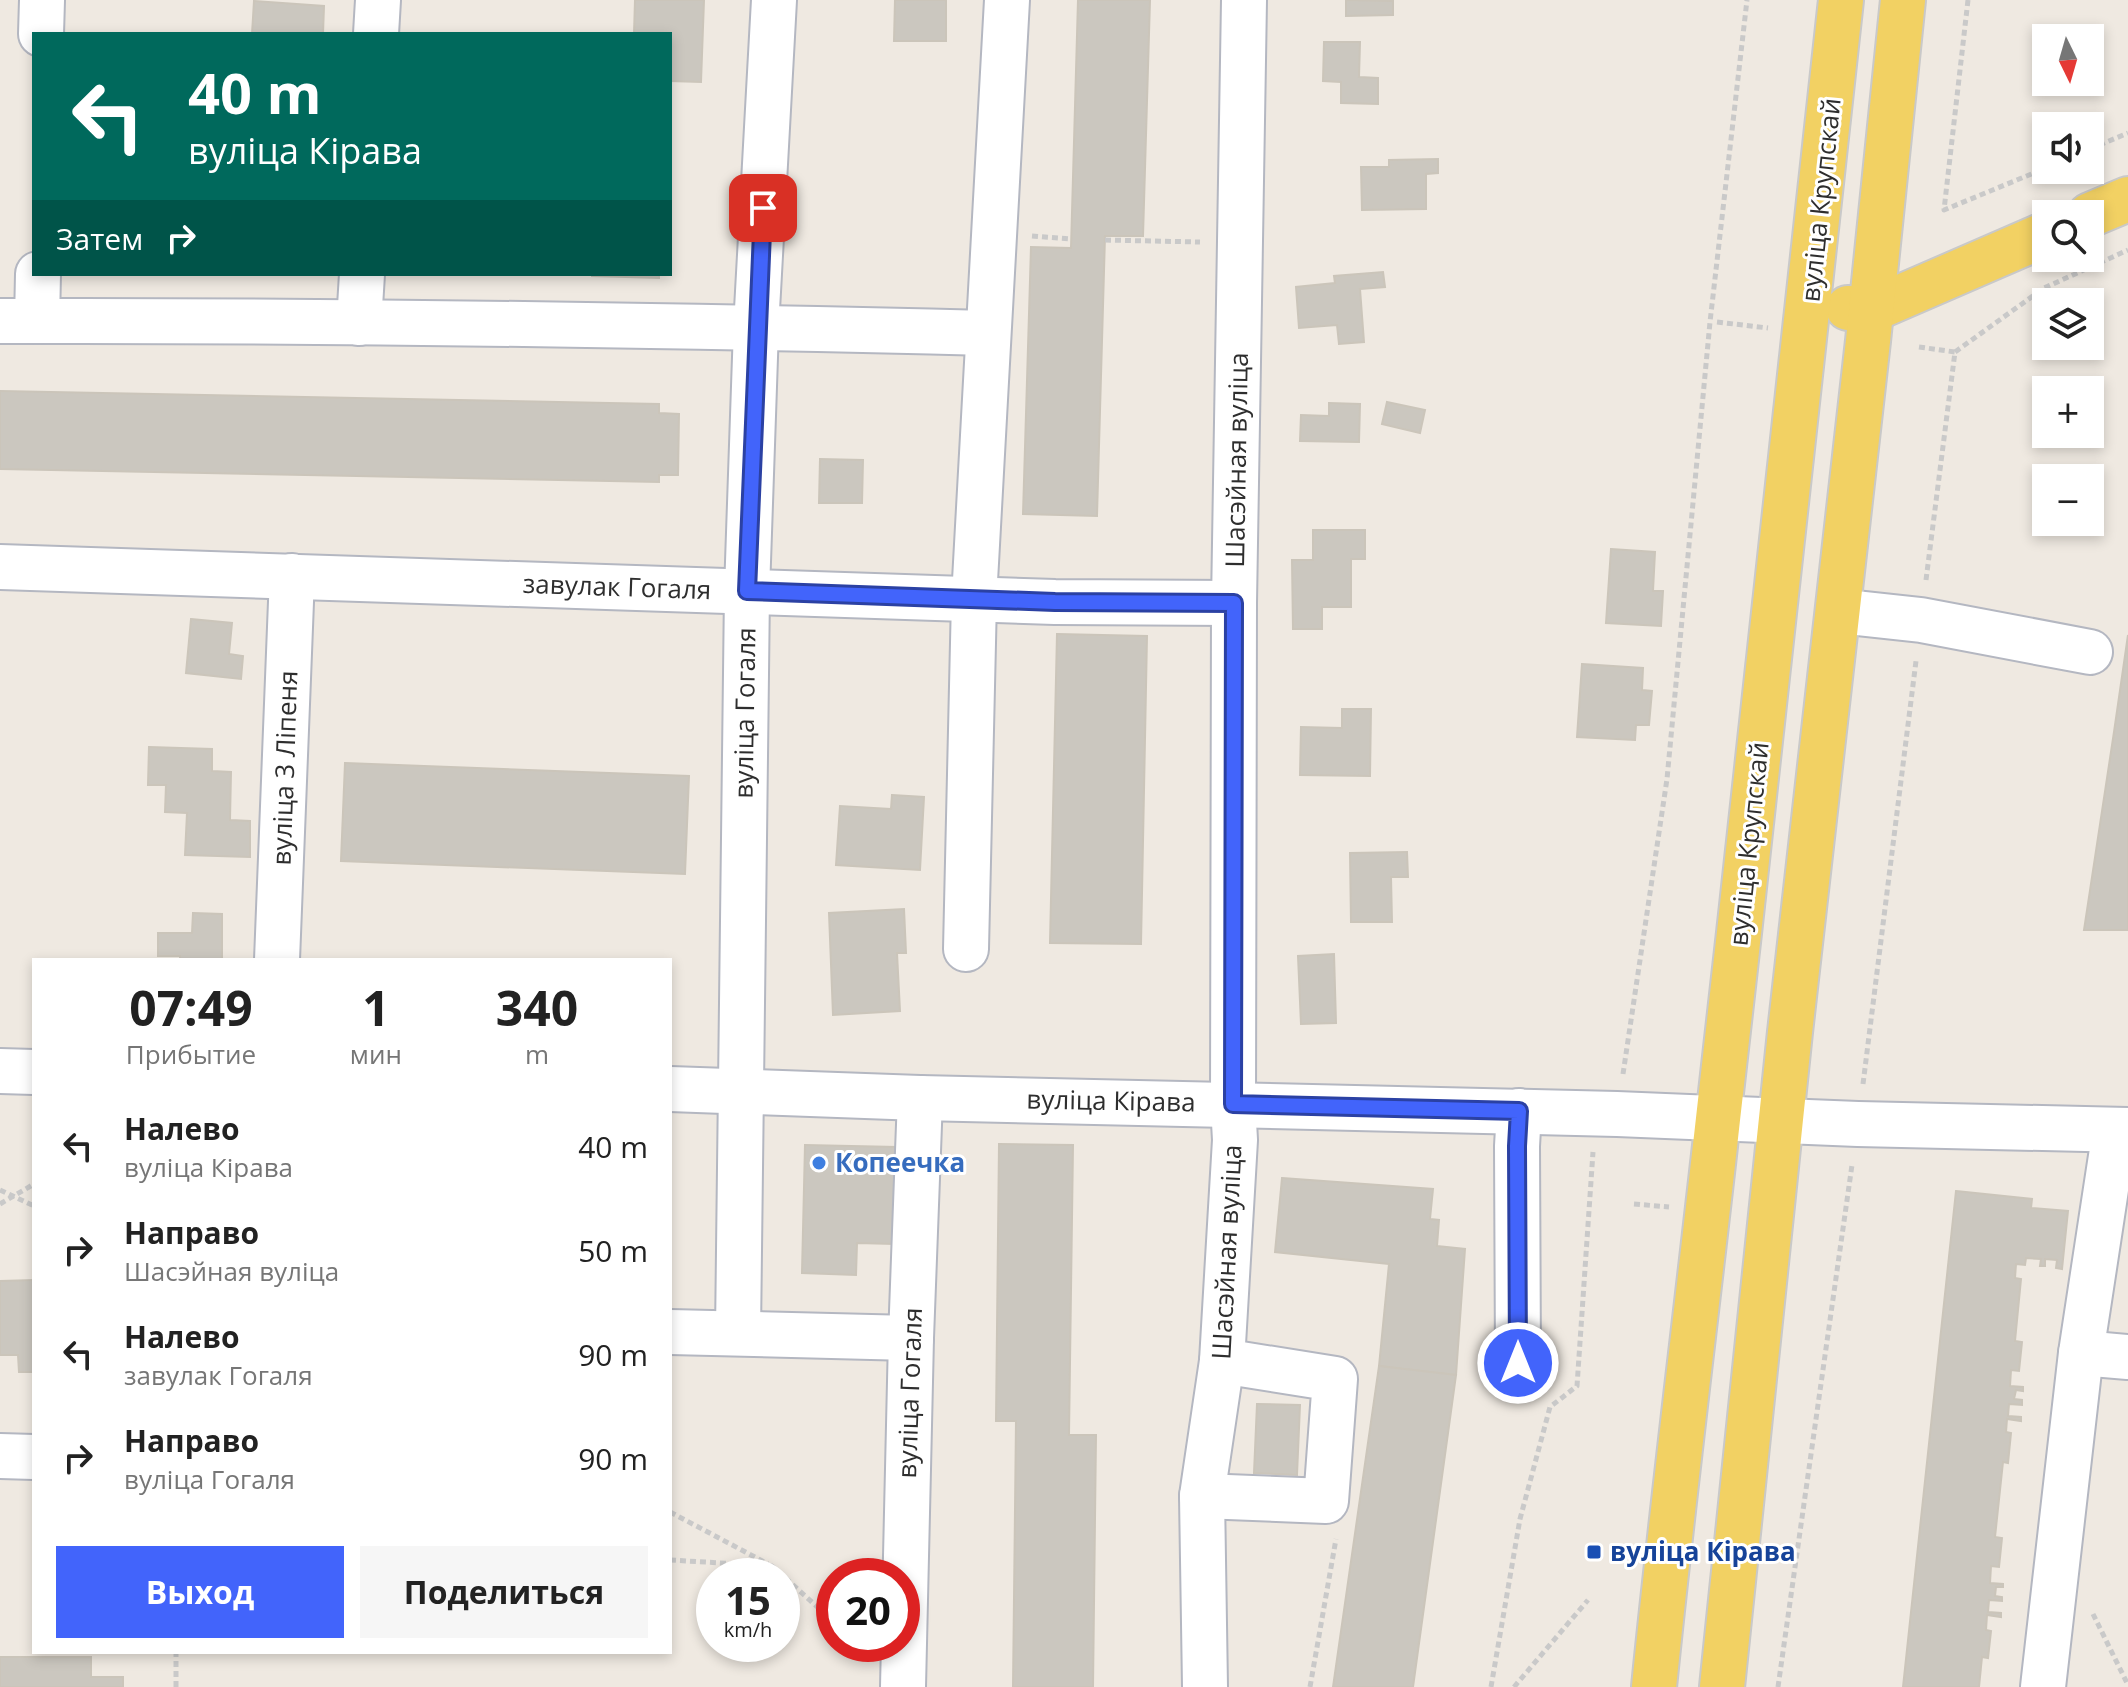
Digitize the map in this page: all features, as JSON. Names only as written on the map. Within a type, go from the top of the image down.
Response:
[{"type":"main road","name":"вуліца Крупскай","points":[[1654,1687],[1810,305],[1841,0]]},
{"type":"main road","points":[[1722,1687],[1903,0]]},
{"type":"main road","points":[[2104,209],[2128,199]]},
{"type":"main road","points":[[1810,305],[1871,310],[2032,240]]},
{"type":"street","points":[[41,32],[42,0]]},
{"type":"street","points":[[376,32],[378,0]]},
{"type":"street","name":"вуліца Гогаля","points":[[738,1333],[747,591],[756,328],[774,0]]},
{"type":"street","points":[[966,949],[974,599],[1007,0]]},
{"type":"street","name":"Шасэйная вуліца","points":[[1205,1687],[1202,1496],[1222,1361],[1235,1140],[1234,603],[1244,0]]},
{"type":"street","points":[[37,276],[18,321],[988,333]]},
{"type":"street","points":[[359,323],[362,276]]},
{"type":"street","name":"завулак Гогаля","points":[[0,567],[1055,602],[1234,603]]},
{"type":"street","name":"вуліца 3 Ліпеня","points":[[277,958],[292,576]]},
{"type":"street","points":[[1838,611],[1921,620],[2090,652]]},
{"type":"street","points":[[0,1071],[32,1072]]},
{"type":"street","name":"вуліца Кірава","points":[[672,1089],[2122,1130]]},
{"type":"street","name":"вуліца Гогаля","points":[[903,1687],[920,1098]]},
{"type":"street","points":[[1518,1363],[1519,1111]]},
{"type":"street","points":[[2043,1687],[2081,1353],[2122,1130]]},
{"type":"street","points":[[672,1332],[911,1338]]},
{"type":"street","points":[[2081,1353],[2128,1357]]},
{"type":"street","points":[[1202,1496],[1326,1501],[1335,1379],[1222,1361]]},
{"type":"street","points":[[0,1456],[32,1457]]},
{"type":"path","points":[[1491,1687],[1520,1519],[1550,1407],[1577,1386],[1593,1149],[1617,1114],[1667,779],[1710,322],[1747,0]]},
{"type":"path","points":[[1968,0],[1944,210],[2032,174]]},
{"type":"path","points":[[2104,143],[2128,133]]},
{"type":"path","points":[[1105,240],[1241,242]]},
{"type":"path","points":[[1717,322],[1774,329]]},
{"type":"path","points":[[1919,347],[1955,352]]},
{"type":"path","points":[[1778,1687],[1864,1082]]},
{"type":"path","points":[[0,1204],[32,1185]]},
{"type":"path","points":[[0,1190],[32,1205]]},
{"type":"path","points":[[1634,1204],[1670,1208]]},
{"type":"path","points":[[1833,1224],[1843,1226]]},
{"type":"path","points":[[1310,1687],[1338,1529],[1326,1501]]},
{"type":"path","points":[[672,1513],[757,1558]]},
{"type":"path","points":[[672,1560],[696,1562]]},
{"type":"path","points":[[800,1591],[816,1606]]},
{"type":"path","points":[[1514,1687],[1588,1600]]},
{"type":"path","points":[[176,1654],[176,1687]]},
{"type":"building","points":[[635,0],[704,0],[701,82],[672,81],[672,32],[634,32]]},
{"type":"building","points":[[895,0],[946,0],[946,41],[894,41]]},
{"type":"building","points":[[1078,0],[1150,0],[1143,236],[1105,236],[1097,516],[1023,514],[1031,247],[1071,248]]},
{"type":"building","points":[[1346,0],[1393,1],[1393,15],[1346,16]]},
{"type":"building","points":[[254,1],[324,6],[323,32],[252,32]]},
{"type":"building","points":[[1324,42],[1360,42],[1359,77],[1378,78],[1378,104],[1341,103],[1341,82],[1323,81]]},
{"type":"building","points":[[1438,159],[1438,173],[1426,174],[1426,209],[1362,210],[1361,167],[1389,167],[1389,160]]},
{"type":"building","points":[[1383,272],[1385,287],[1360,289],[1364,342],[1339,344],[1337,325],[1299,328],[1296,287],[1335,283],[1334,276]]},
{"type":"building","points":[[592,276],[659,276],[659,278]]},
{"type":"building","points":[[0,391],[659,404],[659,413],[679,414],[678,475],[659,475],[659,482],[0,469]]},
{"type":"building","points":[[1387,402],[1425,410],[1420,433],[1382,424]]},
{"type":"building","points":[[1329,403],[1360,404],[1359,442],[1300,441],[1301,415],[1329,416]]},
{"type":"building","points":[[820,459],[863,460],[862,503],[819,503]]},
{"type":"building","points":[[1313,530],[1365,530],[1365,559],[1351,559],[1351,607],[1322,607],[1322,629],[1293,629],[1292,560],[1313,560]]},
{"type":"building","points":[[1611,549],[1655,552],[1653,591],[1663,591],[1661,626],[1606,623]]},
{"type":"building","points":[[191,619],[232,623],[229,654],[243,656],[241,679],[186,673]]},
{"type":"building","points":[[1057,634],[1147,636],[1141,944],[1050,943]]},
{"type":"building","points":[[2128,635],[2128,930],[2084,930],[2114,732]]},
{"type":"building","points":[[1582,664],[1643,668],[1642,690],[1652,691],[1649,725],[1636,725],[1635,740],[1577,737]]},
{"type":"building","points":[[1342,709],[1371,709],[1370,776],[1300,775],[1301,727],[1342,728]]},
{"type":"building","points":[[149,747],[212,749],[212,771],[231,772],[230,820],[250,821],[250,857],[185,855],[187,813],[165,812],[166,785],[148,785]]},
{"type":"building","points":[[345,763],[689,776],[685,874],[341,861]]},
{"type":"building","points":[[892,795],[924,797],[920,870],[836,865],[840,806],[891,809]]},
{"type":"building","points":[[1407,852],[1408,877],[1391,877],[1392,922],[1351,922],[1350,853]]},
{"type":"building","points":[[904,909],[906,953],[897,953],[900,1011],[833,1015],[829,913]]},
{"type":"building","points":[[193,913],[222,914],[222,958],[158,956],[158,933],[192,933]]},
{"type":"building","points":[[1334,954],[1336,1023],[1301,1024],[1298,956]]},
{"type":"building","points":[[999,1144],[1073,1145],[1069,1435],[1096,1435],[1093,1687],[1013,1687],[1016,1421],[996,1421]]},
{"type":"building","points":[[805,1145],[897,1147],[894,1244],[857,1243],[856,1275],[802,1273]]},
{"type":"building","points":[[1282,1178],[1433,1189],[1430,1219],[1439,1220],[1437,1246],[1465,1249],[1456,1375],[1379,1366],[1389,1264],[1275,1252]]},
{"type":"building","points":[[1956,1191],[2032,1199],[2031,1208],[2068,1211],[2062,1269],[2056,1268],[2057,1260],[2045,1259],[2045,1266],[2040,1266],[2041,1259],[2026,1258],[2025,1265],[2016,1264],[2015,1278],[2021,1279],[2015,1341],[2022,1342],[2019,1371],[2011,1370],[2010,1386],[2023,1387],[2023,1391],[2016,1390],[2014,1399],[2022,1400],[2022,1405],[2009,1404],[2008,1416],[2021,1417],[2021,1421],[2007,1419],[2006,1432],[2011,1433],[2008,1463],[2003,1462],[1995,1537],[2002,1538],[1999,1567],[1991,1566],[1990,1583],[2003,1584],[2003,1587],[1996,1587],[1995,1596],[2002,1597],[2002,1601],[1989,1600],[1988,1612],[2001,1613],[2001,1617],[1987,1615],[1986,1630],[1991,1631],[1988,1658],[1982,1657],[1979,1687],[1903,1687]]},
{"type":"building","points":[[32,1280],[32,1372],[19,1372],[18,1355],[0,1355],[0,1281]]},
{"type":"building","points":[[1379,1366],[1456,1375],[1413,1687],[1333,1687]]},
{"type":"building","points":[[1257,1404],[1300,1405],[1297,1475],[1254,1473]]},
{"type":"building","points":[[0,1657],[91,1657],[91,1677],[123,1677],[123,1687],[0,1687]]},
{"type":"place","name":"Копеечка","points":[[819,1163]]},
{"type":"place","name":"вуліца Кірава","points":[[1594,1552]]},
{"type":"route","points":[[763,208],[747,591],[1055,602],[1234,603],[1233,1104],[1519,1111],[1518,1363]]}]
